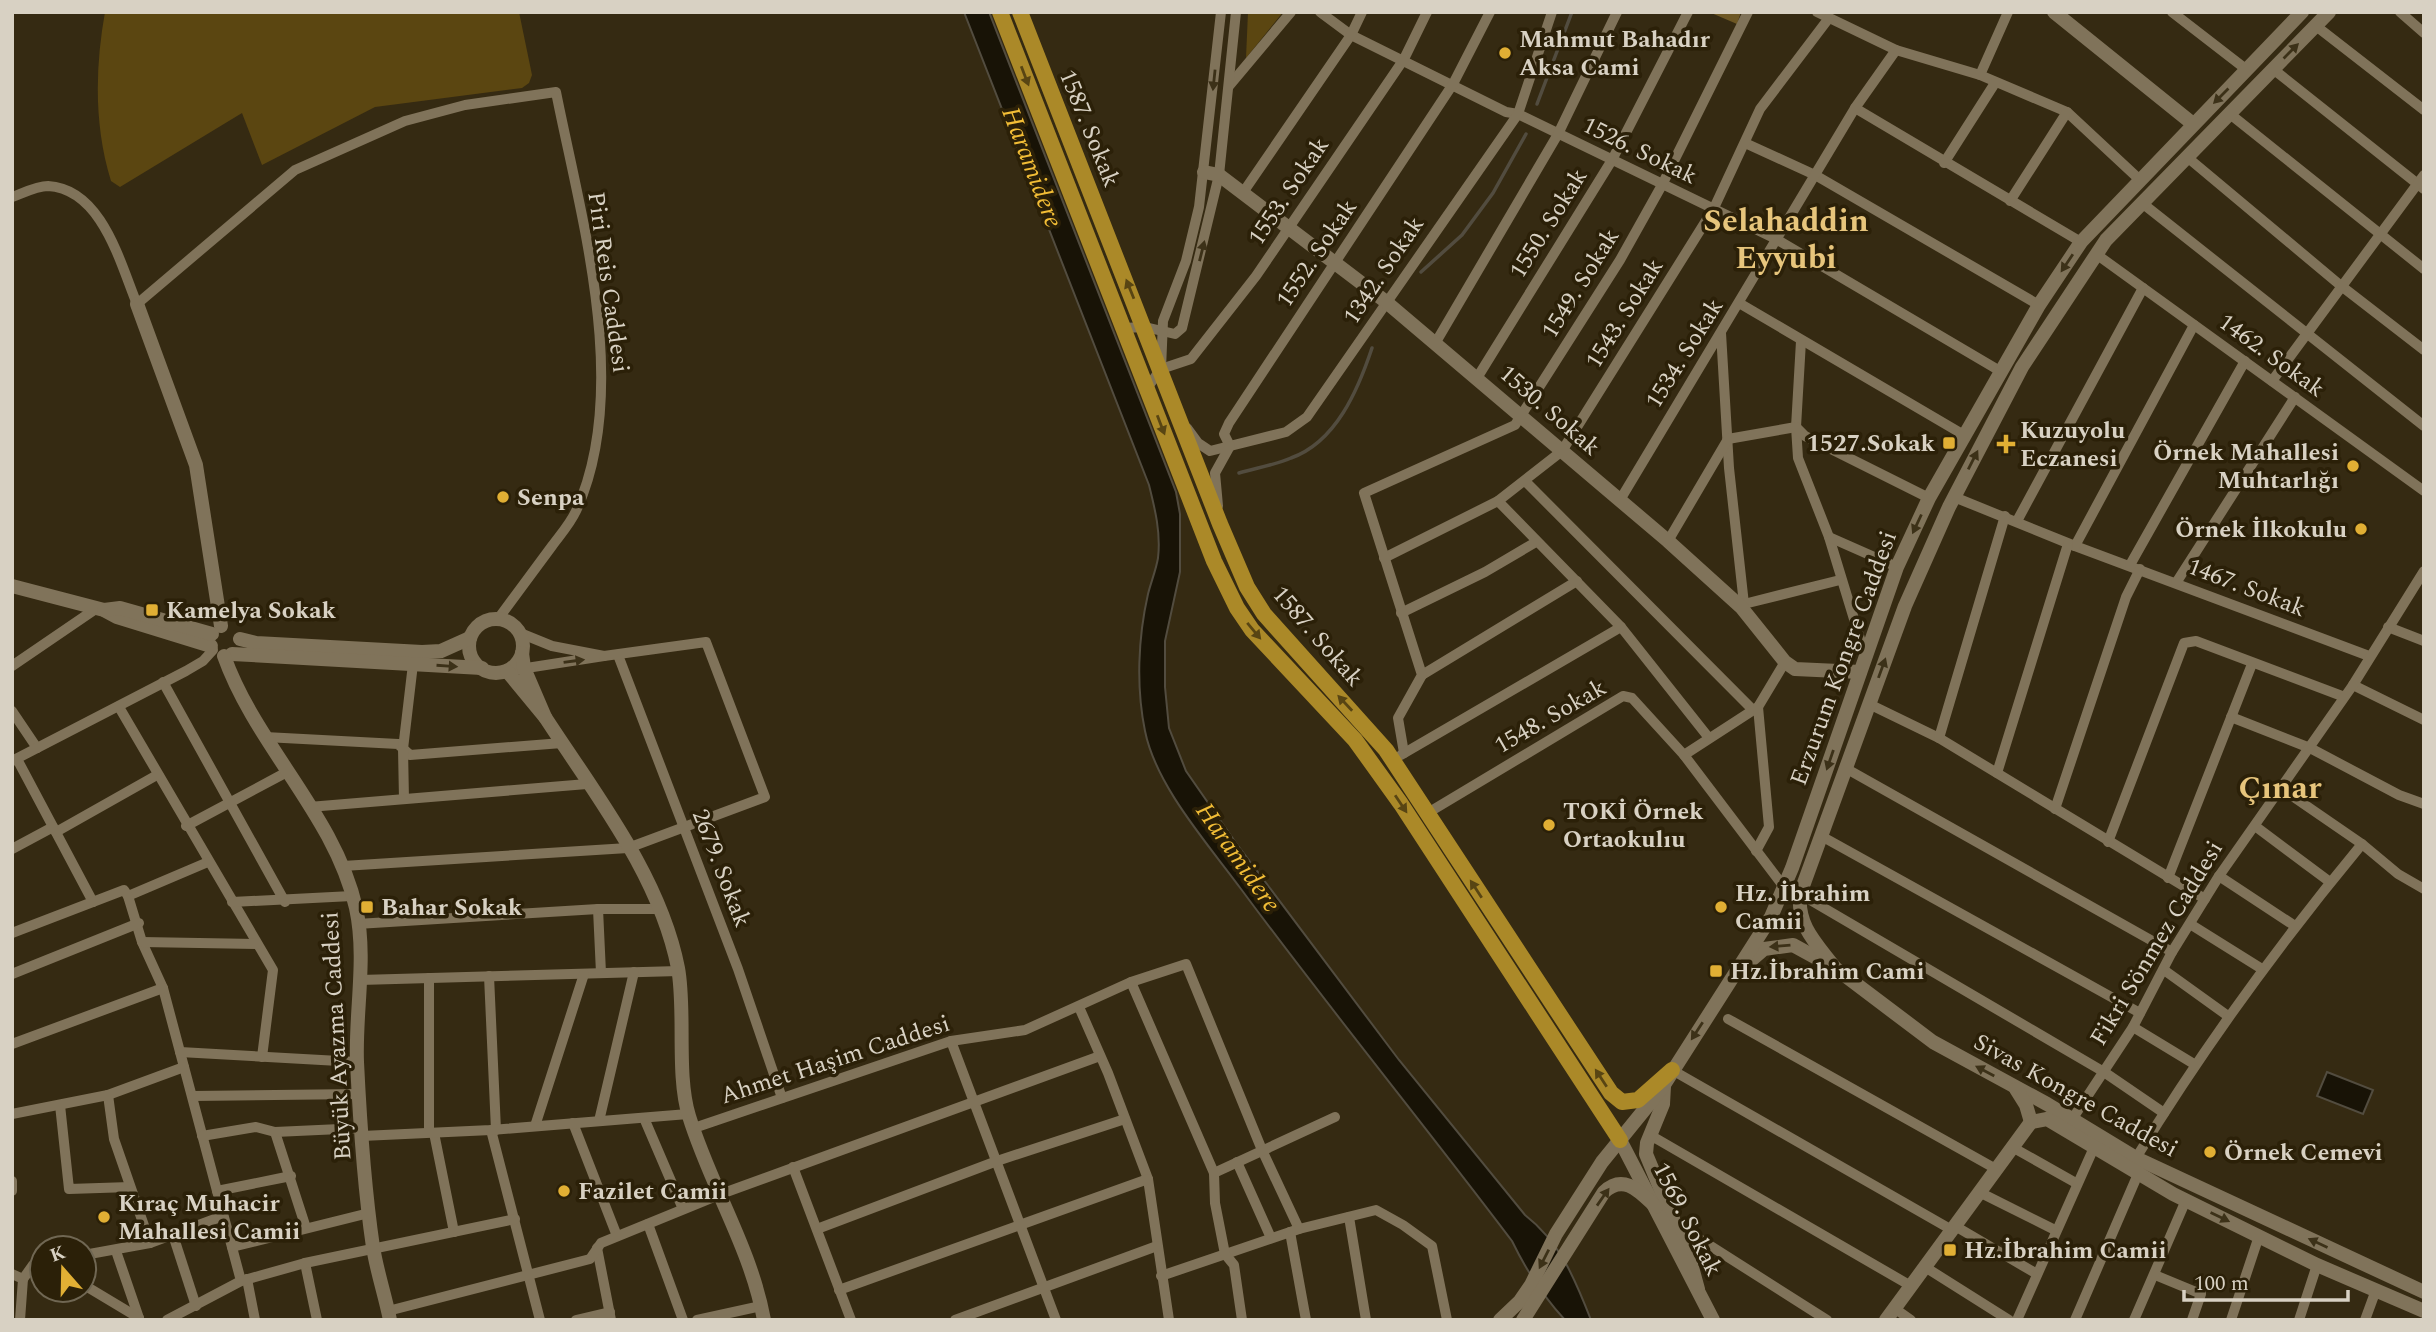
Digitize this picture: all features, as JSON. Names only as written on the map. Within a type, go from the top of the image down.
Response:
[{"type":"main road","name":"1587. Sokak","points":[[1000,12],[1214,561],[1237,608],[1252,630],[1355,740],[1409,816],[1620,1140]]},
{"type":"main road","name":"1587. Sokak","points":[[1020,12],[1153,330],[1161,369],[1247,587],[1264,614],[1399,757],[1426,814],[1611,1093],[1622,1101],[1638,1100],[1668,1077]]},
{"type":"street","points":[[1153,330],[1186,261],[1211,173],[1221,12]]},
{"type":"street","points":[[1124,328],[1175,334],[1182,328],[1229,86],[1236,12]]},
{"type":"street","points":[[1229,86],[1290,12]]},
{"type":"street","name":"1526. Sokak","points":[[1320,12],[1351,35],[1452,83],[1506,113],[1518,114],[1776,239],[2000,370]]},
{"type":"street","points":[[1242,194],[1351,35],[1362,12]]},
{"type":"street","name":"1553. Sokak","points":[[1161,369],[1191,359],[1256,276],[1404,59],[1427,12]]},
{"type":"street","name":"1552. Sokak","points":[[1220,524],[1215,473],[1230,446],[1224,433],[1228,423],[1452,83],[1490,12]]},
{"type":"street","name":"1342. Sokak","points":[[1181,420],[1198,443],[1210,451],[1286,432],[1307,417],[1331,386],[1385,301],[1518,114],[1552,12]]},
{"type":"street","points":[[1436,342],[1558,134],[1617,12]]},
{"type":"street","name":"1550. Sokak","points":[[1477,378],[1612,160],[1688,12]]},
{"type":"street","name":"1549. Sokak","points":[[1384,558],[1364,492],[1515,425],[1620,260],[1662,185],[1748,12]]},
{"type":"street","points":[[1817,12],[1896,50],[1980,75],[2067,112],[2140,180]]},
{"type":"street","points":[[1980,75],[2008,12]]},
{"type":"street","points":[[2054,12],[2193,124]]},
{"type":"street","name":"Erzurum Kongre Caddesi","points":[[1500,1320],[1520,1301],[1531,1285],[1556,1234],[1602,1162],[1668,1077],[1770,918],[1784,887],[1860,672],[1866,648],[1897,567],[1928,498],[2039,305],[2081,242],[2302,12]]},
{"type":"street","name":"Erzurum Kongre Caddesi","points":[[1800,894],[1905,606],[1951,502],[2022,367],[2096,254],[2141,203],[2329,12]]},
{"type":"street","points":[[2400,12],[2424,33]]},
{"type":"street","points":[[2174,13],[2247,70]]},
{"type":"street","name":"1543. Sokak","points":[[1384,558],[1498,501],[1562,451],[1714,208],[1760,109],[1829,18]]},
{"type":"street","points":[[2316,26],[2424,110]]},
{"type":"street","name":"1534. Sokak","points":[[1620,500],[1855,108],[1896,50]]},
{"type":"street","points":[[2272,381],[2304,332],[2378,233],[2422,182],[2273,69]]},
{"type":"street","points":[[1944,163],[1995,83]]},
{"type":"street","name":"Piri Reis Caddesi","points":[[138,304],[295,170],[405,121],[465,105],[556,92],[584,231],[602,358],[600,426],[587,484],[575,514],[498,619]]},
{"type":"street","points":[[1855,108],[2081,242]]},
{"type":"street","points":[[2010,201],[2067,112]]},
{"type":"street","points":[[2230,114],[2424,269]]},
{"type":"street","points":[[1745,143],[1815,175],[2039,305]]},
{"type":"street","points":[[2187,157],[2340,285],[2424,350]]},
{"type":"street","name":"1530. Sokak","points":[[1211,173],[1385,301],[1436,342],[1742,605],[1785,662]]},
{"type":"street","points":[[12,197],[45,186],[68,189],[100,219],[138,304]]},
{"type":"street","points":[[2141,203],[2424,426]]},
{"type":"street","name":"1462. Sokak","points":[[2096,254],[2424,491]]},
{"type":"street","points":[[2017,521],[2143,288]]},
{"type":"street","points":[[1739,303],[1964,435]]},
{"type":"street","name":"Büyük Ayazma Caddesi","points":[[138,304],[196,465],[219,644],[234,682],[265,737],[339,855],[352,896],[357,924],[360,980],[357,1062],[369,1213],[373,1250],[389,1316]]},
{"type":"street","points":[[1997,773],[2072,545],[2194,324]]},
{"type":"street","points":[[1721,333],[1742,605],[1840,579]]},
{"type":"street","points":[[1801,341],[1796,427],[1798,458],[1829,537],[1861,642],[1866,648]]},
{"type":"street","points":[[2055,809],[2135,567],[2245,362]]},
{"type":"street","points":[[1147,388],[1161,369]]},
{"type":"street","points":[[2176,583],[2295,397]]},
{"type":"street","points":[[1796,427],[1805,436],[1928,498],[1951,502]]},
{"type":"street","points":[[1668,541],[1728,439],[1796,427]]},
{"type":"street","points":[[1525,481],[1755,708],[1769,827],[1756,851]]},
{"type":"street","points":[[1498,501],[1621,627],[1709,738]]},
{"type":"street","name":"1467. Sokak","points":[[1951,502],[2005,516],[2072,545],[2369,656]]},
{"type":"street","points":[[1939,737],[2005,516]]},
{"type":"street","points":[[1829,537],[1897,567]]},
{"type":"street","points":[[1401,613],[1485,572],[1536,542]]},
{"type":"street","points":[[1384,558],[1422,675]]},
{"type":"street","name":"Fikri Sönmez Caddesi","points":[[2069,1124],[2133,1027],[2172,951],[2219,876],[2282,789],[2342,696],[2353,685],[2424,571]]},
{"type":"street","points":[[1577,581],[1422,675],[1398,718],[1399,757],[1621,627]]},
{"type":"street","points":[[12,586],[219,644],[413,664],[482,668]]},
{"type":"street","points":[[12,666],[101,609]]},
{"type":"street","points":[[219,644],[240,639],[256,643],[441,651],[470,638],[481,624],[498,619],[507,621],[520,634],[552,646],[604,656]]},
{"type":"street","points":[[2388,627],[2424,641]]},
{"type":"street","points":[[93,902],[14,760],[203,661],[234,628],[240,639]]},
{"type":"street","points":[[520,634],[524,668],[545,717]]},
{"type":"street","points":[[343,866],[628,848],[765,797],[706,642],[489,672],[471,655],[470,638]]},
{"type":"street","points":[[2108,842],[2184,643],[2196,640],[2342,696]]},
{"type":"street","points":[[507,671],[522,653]]},
{"type":"street","name":"2679. Sokak","points":[[618,655],[738,969],[782,1098]]},
{"type":"street","points":[[1684,755],[1755,708],[1785,662],[1795,669],[1860,672]]},
{"type":"street","points":[[2168,878],[2252,663]]},
{"type":"street","points":[[404,799],[403,749],[413,664]]},
{"type":"street","points":[[507,671],[545,717],[562,743],[628,848],[668,925],[679,971],[691,1121],[722,1194],[763,1313],[697,1320]]},
{"type":"street","points":[[163,682],[285,902]]},
{"type":"street","points":[[2353,685],[2424,720]]},
{"type":"street","name":"1548. Sokak","points":[[1426,814],[1623,696],[1632,698],[1684,755],[1784,887]]},
{"type":"street","points":[[1869,704],[1939,737],[2205,899]]},
{"type":"street","points":[[119,707],[274,970],[262,1057]]},
{"type":"street","points":[[12,711],[37,748]]},
{"type":"street","points":[[2231,717],[2310,748],[2399,795],[2424,804]]},
{"type":"street","points":[[265,737],[398,744],[410,755],[562,743]]},
{"type":"street","points":[[1847,769],[2172,951]]},
{"type":"street","points":[[187,826],[287,772]]},
{"type":"street","points":[[12,849],[54,830],[157,775]]},
{"type":"street","points":[[309,807],[587,784]]},
{"type":"street","points":[[2282,789],[2362,844],[2398,874],[2424,889]]},
{"type":"street","points":[[2255,826],[2330,882]]},
{"type":"street","points":[[1823,837],[2140,1013]]},
{"type":"street","points":[[2136,1158],[2194,1064],[2228,1016],[2295,926],[2362,844]]},
{"type":"street","points":[[128,896],[208,862]]},
{"type":"street","points":[[2219,876],[2295,926]]},
{"type":"street","points":[[12,933],[124,890],[128,896],[139,923],[142,942],[163,988],[223,1216],[255,1320]]},
{"type":"street","points":[[1800,894],[2104,1072],[2164,1113]]},
{"type":"street","name":"Sivas Kongre Caddesi","points":[[1800,894],[1799,910],[1803,927],[1835,968]]},
{"type":"street","points":[[232,902],[285,902],[352,896]]},
{"type":"street","points":[[357,924],[598,909],[660,909]]},
{"type":"street","points":[[598,909],[601,973]]},
{"type":"street","points":[[12,974],[139,923]]},
{"type":"street","points":[[2190,924],[2262,969]]},
{"type":"street","points":[[142,942],[257,944]]},
{"type":"street","name":"Sivas Kongre Caddesi","points":[[1732,979],[1756,955],[1772,945],[1793,945],[1835,968],[1933,1042],[2014,1087],[2097,1142],[2138,1174],[2317,1265],[2424,1311]]},
{"type":"street","name":"Ahmet Haşim Caddesi","points":[[202,1136],[256,1127],[275,1132],[432,1133],[644,1118],[691,1121],[782,1098],[951,1041],[1025,1030],[1131,982],[1186,964],[1262,1150]]},
{"type":"street","points":[[2164,970],[2228,1016]]},
{"type":"street","points":[[360,980],[679,971]]},
{"type":"street","points":[[599,1121],[634,972]]},
{"type":"street","points":[[535,1126],[584,974]]},
{"type":"street","points":[[489,976],[494,1130],[540,1320]]},
{"type":"street","points":[[429,978],[432,1133],[454,1232]]},
{"type":"street","points":[[1131,982],[1214,1173],[1215,1203],[1225,1254],[1234,1265],[1242,1320]]},
{"type":"street","points":[[12,1044],[163,988]]},
{"type":"street","points":[[1079,1007],[1148,1179],[1169,1317],[1156,1320]]},
{"type":"street","points":[[1728,1019],[1996,1169]]},
{"type":"street","points":[[2133,1027],[2194,1064]]},
{"type":"street","points":[[951,1041],[1046,1287],[1056,1320]]},
{"type":"street","points":[[180,1052],[357,1062]]},
{"type":"street","points":[[389,1316],[590,1259],[601,1243],[683,1209],[1100,1056]]},
{"type":"street","points":[[12,1114],[108,1095],[184,1068]]},
{"type":"street","points":[[1698,1290],[1676,1224],[1646,1154],[1650,1135],[1660,1114],[1668,1077],[2037,1274]]},
{"type":"street","points":[[1912,1320],[1890,1314],[2031,1122],[2026,1105],[2014,1087]]},
{"type":"street","points":[[193,1096],[359,1094]]},
{"type":"street","points":[[108,1095],[114,1139],[150,1243]]},
{"type":"street","points":[[60,1105],[69,1189],[131,1187]]},
{"type":"street","points":[[1214,1173],[1335,1117]]},
{"type":"street","points":[[644,1118],[683,1209]]},
{"type":"street","points":[[817,1229],[997,1161],[1125,1119]]},
{"type":"street","name":"Sivas Kongre Caddesi","points":[[2031,1122],[2047,1119],[2069,1124]]},
{"type":"street","points":[[573,1124],[617,1236]]},
{"type":"street","points":[[275,1132],[306,1228]]},
{"type":"street","points":[[1650,1135],[1911,1286]]},
{"type":"street","name":"1569. Sokak","points":[[1620,1140],[1713,1320]]},
{"type":"street","points":[[2018,1320],[2055,1230],[2097,1142]]},
{"type":"street","name":"Sivas Kongre Caddesi","points":[[2097,1142],[2424,1292]]},
{"type":"street","points":[[2012,1147],[2076,1183]]},
{"type":"street","points":[[1262,1150],[1294,1230],[1306,1320]]},
{"type":"street","points":[[1237,1162],[1271,1238]]},
{"type":"street","points":[[793,1167],[851,1320]]},
{"type":"street","points":[[2075,1320],[2138,1174]]},
{"type":"street","points":[[217,1192],[291,1176]]},
{"type":"street","points":[[839,1290],[1148,1179]]},
{"type":"street","points":[[12,1181],[12,1191]]},
{"type":"street","points":[[1523,1320],[1604,1192],[1612,1185],[1631,1185],[1656,1207]]},
{"type":"street","points":[[1979,1192],[2055,1230]]},
{"type":"street","points":[[2134,1320],[2186,1200]]},
{"type":"street","points":[[1161,1276],[1294,1230],[1376,1210],[1433,1246],[1447,1320]]},
{"type":"street","points":[[232,1247],[369,1213]]},
{"type":"street","points":[[98,1253],[150,1243],[223,1216]]},
{"type":"street","points":[[1349,1217],[1366,1320]]},
{"type":"street","points":[[167,1320],[244,1280],[305,1262],[515,1219]]},
{"type":"street","points":[[648,1224],[683,1320]]},
{"type":"street","points":[[1676,1224],[1827,1320]]},
{"type":"street","points":[[173,1235],[196,1306]]},
{"type":"street","points":[[2231,1320],[2259,1236]]},
{"type":"street","points":[[955,1320],[1157,1246]]},
{"type":"street","points":[[576,1320],[611,1316],[597,1248]]},
{"type":"street","points":[[116,1251],[140,1319]]},
{"type":"street","points":[[305,1262],[317,1320]]},
{"type":"street","points":[[2299,1320],[2317,1265]]},
{"type":"street","points":[[1925,1267],[2010,1320]]},
{"type":"street","points":[[2155,1275],[2201,1294],[2192,1320]]},
{"type":"street","points":[[17,1277],[20,1320]]},
{"type":"street","points":[[2365,1320],[2376,1290]]},
{"type":"street","points":[[98,1294],[140,1319]]},
{"type":"shaded area","points":[[105,12],[519,12],[532,75],[529,83],[522,88],[375,107],[262,165],[242,113],[120,187],[111,181],[99,118],[99,54]]},
{"type":"shaded area","points":[[1248,12],[1283,12],[1246,58]]},
{"type":"shaded area","points":[[1709,12],[1741,12],[1737,24]]},
{"type":"water","name":"Haramidere","points":[[964,12],[989,12],[1176,492],[1180,514],[1180,572],[1165,641],[1165,687],[1169,728],[1186,771],[1236,843],[1399,1060],[1525,1215],[1557,1249],[1591,1320],[1565,1320],[1549,1302],[1512,1241],[1199,834],[1160,773],[1145,731],[1139,680],[1142,628],[1159,549],[1157,521],[1149,485]]},
{"type":"water","points":[[2327,1072],[2373,1090],[2363,1114],[2317,1096]]},
{"type":"waterway","points":[[1537,104],[1572,12]]},
{"type":"waterway","points":[[1421,272],[1462,235],[1493,193],[1526,134]]},
{"type":"waterway","points":[[1239,473],[1291,458],[1321,440],[1333,427],[1352,397],[1372,348]]},
{"type":"place","name":"Mahmut Bahadır Aksa Cami","points":[[1505,53]]},
{"type":"place","name":"1527.Sokak","points":[[1949,443]]},
{"type":"place","name":"Kuzuyolu Eczanesi","points":[[2006,444]]},
{"type":"place","name":"Örnek Mahallesi Muhtarlığı","points":[[2353,466]]},
{"type":"place","name":"Senpa","points":[[503,497]]},
{"type":"place","name":"Örnek İlkokulu","points":[[2361,529]]},
{"type":"place","name":"Kamelya Sokak","points":[[152,610]]},
{"type":"place","name":"TOKİ Örnek Ortaokulıu","points":[[1549,825]]},
{"type":"place","name":"Bahar Sokak","points":[[367,907]]},
{"type":"place","name":"Hz. İbrahim Camii","points":[[1721,907]]},
{"type":"place","name":"Hz.İbrahim Cami","points":[[1716,971]]},
{"type":"place","name":"Örnek Cemevi","points":[[2210,1152]]},
{"type":"place","name":"Fazilet Camii","points":[[564,1191]]},
{"type":"place","name":"Kıraç Muhacir Mahallesi Camii","points":[[104,1217]]},
{"type":"place","name":"Hz.İbrahim Camii","points":[[1950,1250]]},
{"type":"district","name":"Selahaddin Eyyubi","points":[[1786,238]]},
{"type":"district","name":"Çınar","points":[[2280,787]]}]
